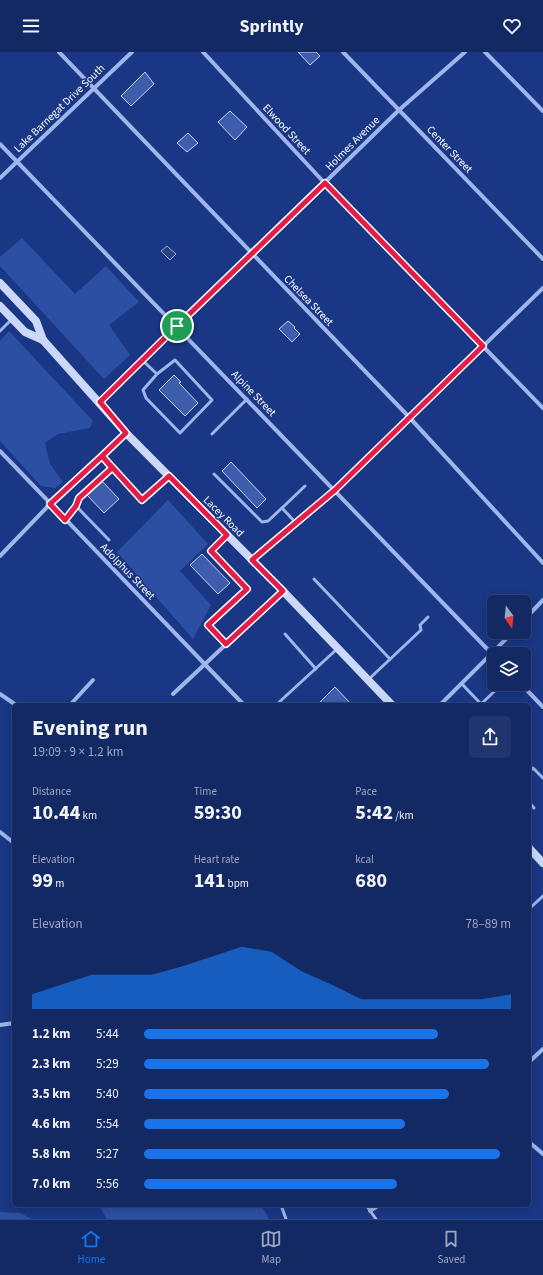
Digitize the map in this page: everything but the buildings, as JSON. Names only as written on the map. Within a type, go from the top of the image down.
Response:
[{"type":"main road","name":"Lacey Road","points":[[0,283],[36,321],[43,340],[100,402],[126,433],[283,591],[368,680],[387,703]]},
{"type":"main road","name":"Lacey Road","points":[[0,306],[24,332],[43,340]]},
{"type":"main road","points":[[531,850],[543,862]]},
{"type":"street","name":"Chelsea Street","points":[[59,52],[409,417],[543,563]]},
{"type":"street","name":"Lake Barnegat Drive South","points":[[0,178],[132,52]]},
{"type":"street","name":"Elwood Street","points":[[203,52],[325,183],[543,408]]},
{"type":"street","name":"Center Street","points":[[343,52],[543,259]]},
{"type":"street","name":"Holmes Avenue","points":[[100,402],[399,110],[465,52]]},
{"type":"street","points":[[485,52],[543,111]]},
{"type":"street","name":"Alpine Street","points":[[0,144],[248,399],[487,649]]},
{"type":"street","points":[[252,560],[335,490],[543,288]]},
{"type":"street","points":[[0,556],[50,504],[126,433]]},
{"type":"street","name":"Adolphus Street","points":[[0,450],[65,520],[242,703]]},
{"type":"street","points":[[172,694],[283,591]]},
{"type":"street","points":[[531,613],[543,600]]},
{"type":"street","points":[[500,647],[507,639]]},
{"type":"street","points":[[442,703],[487,661]]},
{"type":"street","points":[[72,703],[92,680]]},
{"type":"street","points":[[528,691],[543,707]]},
{"type":"street","points":[[0,694],[13,703]]},
{"type":"street","points":[[0,832],[12,841]]},
{"type":"street","points":[[0,1025],[12,1023]]},
{"type":"street","points":[[531,1060],[543,1050]]},
{"type":"street","points":[[531,1144],[543,1154]]},
{"type":"street","points":[[370,1211],[376,1207]]},
{"type":"lane","points":[[0,330],[12,319]]},
{"type":"lane","points":[[142,360],[157,374]]},
{"type":"lane","points":[[175,360],[212,400],[180,433],[146,398],[143,390],[157,374],[175,360]]},
{"type":"lane","points":[[212,434],[248,399]]},
{"type":"lane","points":[[102,456],[142,500],[169,476]]},
{"type":"lane","points":[[65,520],[76,506],[79,498],[112,468]]},
{"type":"lane","points":[[214,474],[262,522],[268,521],[305,486]]},
{"type":"lane","points":[[76,506],[109,540]]},
{"type":"lane","points":[[282,508],[296,523]]},
{"type":"lane","points":[[226,644],[208,625],[247,589],[211,551],[227,535]]},
{"type":"lane","points":[[314,579],[390,659]]},
{"type":"lane","points":[[368,680],[421,630],[420,625],[428,617]]},
{"type":"lane","points":[[284,634],[316,669]]},
{"type":"lane","points":[[278,703],[338,648]]},
{"type":"lane","points":[[462,684],[478,703]]},
{"type":"lane","points":[[482,703],[495,691]]},
{"type":"lane","points":[[531,770],[534,768],[543,778]]},
{"type":"lane","points":[[531,804],[534,808]]},
{"type":"lane","points":[[531,907],[543,896]]},
{"type":"lane","points":[[282,1207],[286,1219]]},
{"type":"lane","points":[[367,1207],[376,1219]]},
{"type":"shaded area","points":[[22,238],[75,294],[106,266],[139,302],[109,325],[130,355],[104,379],[0,266],[0,257]]},
{"type":"shaded area","points":[[167,246],[176,254],[170,260],[161,251]]},
{"type":"shaded area","points":[[9,331],[93,421],[90,428],[58,434],[45,443],[50,464],[63,482],[55,488],[41,486],[0,441],[0,341]]},
{"type":"shaded area","points":[[168,500],[208,544],[180,571],[211,605],[193,639],[117,552]]},
{"type":"shaded area","points":[[100,1207],[262,1207],[269,1219],[107,1219]]},
{"type":"shaded area","points":[[0,1212],[20,1213],[32,1219],[0,1219]]},
{"type":"route","points":[[177,326],[100,402],[126,433],[102,456],[112,468],[79,498],[76,506],[65,520],[50,504],[102,456],[142,500],[169,476],[227,535],[211,551],[247,589],[208,625],[226,644],[283,591],[252,560],[335,490],[483,346],[325,183],[177,326]]}]
